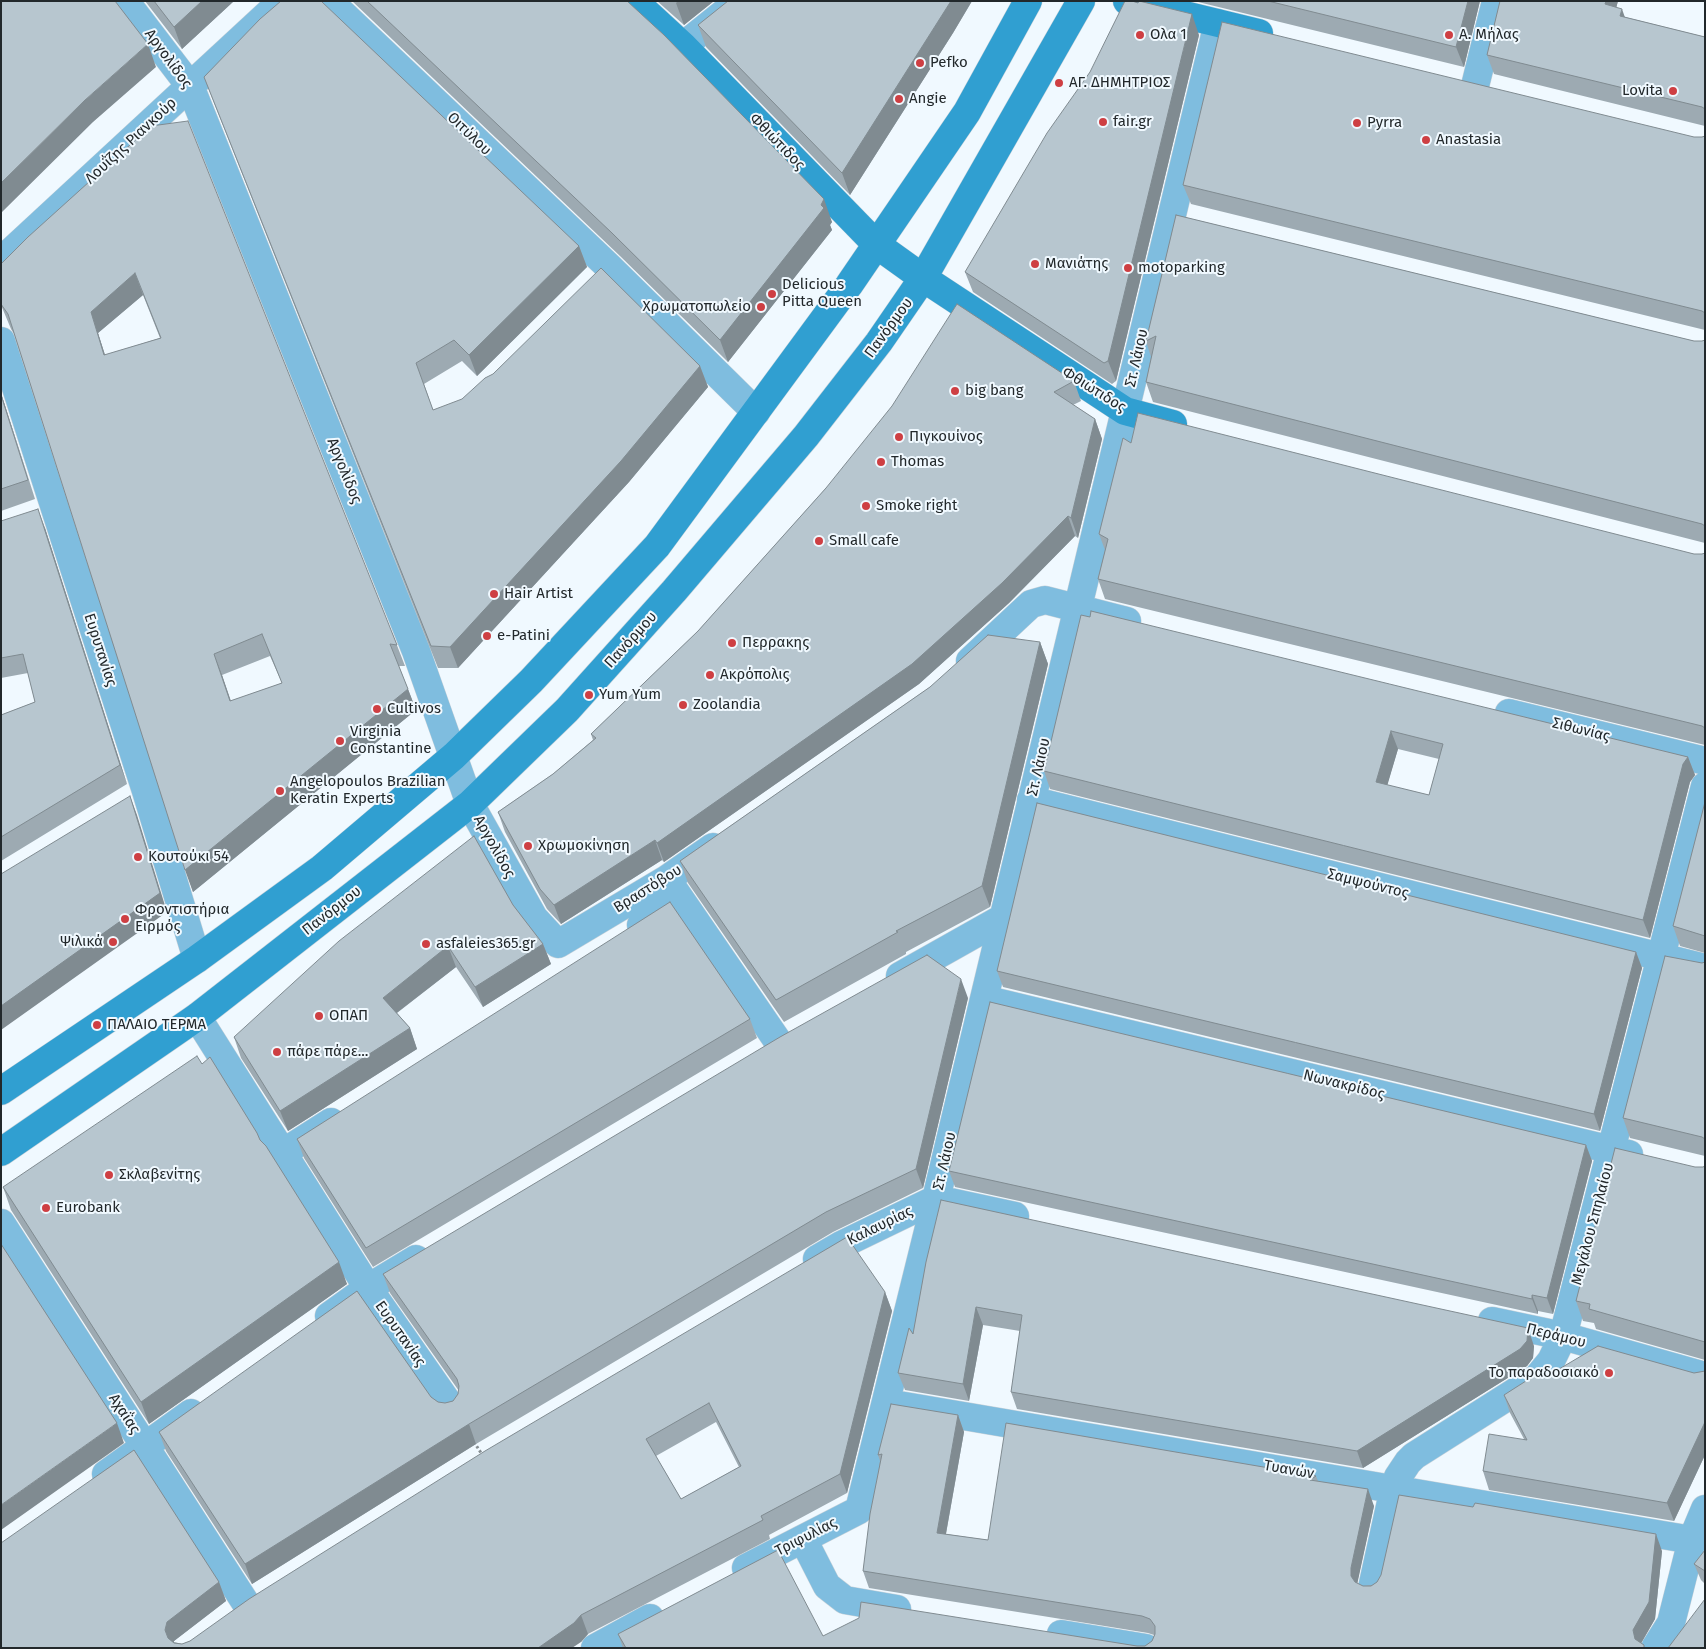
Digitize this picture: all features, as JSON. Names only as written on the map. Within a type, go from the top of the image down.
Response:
[{"type":"street","name":"Αργολίδος","points":[[125,1],[190,86],[412,642],[470,804],[534,918],[558,944]]},
{"type":"street","name":"Λουΐζης Ριανκούρ","points":[[1,261],[282,1]]},
{"type":"street","name":"Οιτύλου","points":[[329,1],[608,267],[756,412]]},
{"type":"street","name":"Φθιώτιδος","points":[[634,1],[682,46],[877,245],[923,278],[1125,412],[1202,431]]},
{"type":"street","points":[[682,46],[739,1]]},
{"type":"street","points":[[1,1091],[197,959],[322,868],[454,756],[531,681],[657,546],[756,412],[877,245],[967,112],[1028,1]]},
{"type":"street","name":"Πανόρμου","points":[[1,1152],[197,1017],[470,804],[567,710],[674,592],[806,436],[879,342],[923,278],[1081,1]]},
{"type":"street","points":[[1126,1],[1284,40]]},
{"type":"street","points":[[1475,86],[1496,1]]},
{"type":"street","name":"Στ. Λάιου","points":[[859,1510],[887,1402],[1218,24]]},
{"type":"street","points":[[1446,79],[1504,93]]},
{"type":"street","points":[[1172,216],[1201,223]]},
{"type":"street","points":[[588,287],[608,267]]},
{"type":"street","name":"Ευρυτανίας","points":[[1,341],[146,791],[197,959]]},
{"type":"street","points":[[28,518],[54,509]]},
{"type":"street","points":[[951,678],[1031,604],[1045,600],[1155,627]]},
{"type":"street","name":"Σιθωνίας","points":[[1483,707],[1705,760]]},
{"type":"street","name":"Μεγάλου Σπηλαίου","points":[[1372,1588],[1398,1477],[1414,1456],[1537,1378],[1547,1366],[1563,1336],[1613,1150],[1705,786]]},
{"type":"street","points":[[121,807],[146,791]]},
{"type":"street","name":"Σαμψούντος","points":[[1031,800],[1705,968]]},
{"type":"street","name":"Βραστόβου","points":[[623,937],[730,835]]},
{"type":"street","points":[[674,890],[770,1048],[805,1029]]},
{"type":"street","name":"Βραστόβου","points":[[558,944],[674,890]]},
{"type":"street","points":[[882,986],[1003,918]]},
{"type":"street","name":"Νωνακρίδος","points":[[984,999],[1650,1159]]},
{"type":"street","name":"Ευρυτανίας","points":[[197,1017],[281,1154],[368,1288],[451,1407]]},
{"type":"street","points":[[281,1154],[356,1106]]},
{"type":"street","points":[[936,1199],[1042,1222]]},
{"type":"street","name":"Καλαυρίας","points":[[798,1270],[841,1245],[936,1199]]},
{"type":"street","name":"Αχαΐας","points":[[2,1226],[247,1605]]},
{"type":"street","points":[[312,1328],[368,1288],[436,1247]]},
{"type":"street","name":"Περάμου","points":[[1466,1315],[1563,1336],[1705,1376]]},
{"type":"street","points":[[89,1486],[208,1401]]},
{"type":"street","name":"Τυανών","points":[[887,1402],[1692,1540]]},
{"type":"street","points":[[1655,1648],[1671,1623],[1692,1540],[1705,1509]]},
{"type":"street","name":"Τριφυλίας","points":[[724,1579],[859,1510]]},
{"type":"street","points":[[803,1539],[827,1586],[845,1600],[922,1612]]},
{"type":"street","points":[[224,1621],[272,1589]]},
{"type":"street","points":[[595,1648],[672,1606]]},
{"type":"street","points":[[1039,1631],[1146,1648]]},
{"type":"path","points":[[451,1407],[484,1457]]},
{"type":"building","points":[[1,1],[115,1],[148,44],[85,100],[1,183]]},
{"type":"building","points":[[154,1],[202,1],[174,27]]},
{"type":"building","points":[[281,1],[321,1],[579,246],[469,355],[454,340],[416,363],[433,410],[462,399],[485,378],[493,374],[601,268],[700,366],[621,461],[450,647],[431,646],[204,77],[260,19]]},
{"type":"building","points":[[367,1],[627,1],[664,35],[824,199],[821,205],[824,208],[720,340],[612,233]]},
{"type":"building","points":[[728,1],[951,1],[842,173],[698,25]]},
{"type":"building","points":[[1125,1],[1138,3],[1139,1],[1192,14],[1108,361],[1104,363],[965,272],[1047,133],[1090,72]]},
{"type":"building","points":[[1268,1],[1468,1],[1456,47]]},
{"type":"building","points":[[1500,1],[1606,1],[1605,4],[1622,9],[1620,16],[1705,37],[1705,109],[1487,55]]},
{"type":"building","points":[[1222,22],[1694,137],[1705,136],[1705,313],[1183,185]]},
{"type":"building","points":[[188,121],[397,645],[390,644],[408,689],[185,870],[8,314],[1,304],[1,264],[28,237],[151,126]],"holes":[[[135,273],[161,338],[104,355],[91,312]],[[262,634],[282,683],[230,701],[214,654]]]},
{"type":"building","points":[[1176,215],[1694,341],[1705,340],[1705,526],[1146,382],[1156,336],[1146,341]]},
{"type":"building","points":[[957,304],[1074,381],[1054,392],[1095,419],[1071,518],[1068,516],[1002,583],[912,664],[657,843],[655,840],[554,905],[540,889],[498,812],[553,774],[596,738],[591,734],[698,631],[826,488],[892,406]]},
{"type":"building","points":[[1,395],[28,480],[1,489]]},
{"type":"building","points":[[1138,413],[1694,554],[1705,553],[1705,728],[1098,579],[1108,539],[1099,534],[1123,438],[1131,443]]},
{"type":"building","points":[[38,509],[120,765],[1,837],[1,715],[35,702],[23,654],[1,658],[1,521]]},
{"type":"building","points":[[1091,611],[1688,757],[1683,764],[1643,920],[1044,771],[1081,615],[1090,617]],"holes":[[[1391,731],[1443,744],[1429,795],[1376,782]]]},
{"type":"building","points":[[988,635],[1040,642],[982,886],[896,931],[898,932],[776,1000],[680,861],[930,687]]},
{"type":"building","points":[[130,796],[160,893],[1,1006],[1,874]]},
{"type":"building","points":[[1705,802],[1705,936],[1673,926]]},
{"type":"building","points":[[1037,803],[1636,952],[1594,1114],[997,971]]},
{"type":"building","points":[[474,836],[513,905],[543,944],[475,987],[448,946],[383,998],[410,1028],[280,1111],[234,1037],[339,941]]},
{"type":"building","points":[[670,902],[750,1019],[366,1248],[297,1139]]},
{"type":"building","points":[[927,955],[961,979],[916,1169],[826,1212],[469,1424],[245,1564],[159,1432],[357,1291],[431,1397],[438,1402],[453,1401],[458,1394],[459,1386],[457,1379],[383,1274],[780,1037]]},
{"type":"building","points":[[1665,956],[1705,962],[1705,1139],[1623,1118]]},
{"type":"building","points":[[990,1002],[1586,1145],[1547,1298],[1532,1295],[1532,1299],[949,1171]]},
{"type":"building","points":[[197,1056],[202,1064],[210,1057],[260,1140],[266,1146],[339,1262],[141,1402],[3,1187]]},
{"type":"building","points":[[1615,1148],[1695,1167],[1705,1166],[1705,1342],[1589,1309],[1590,1304],[1576,1301]]},
{"type":"building","points":[[941,1200],[1528,1328],[1527,1341],[1520,1349],[1357,1451],[1011,1392],[1022,1315],[976,1307],[963,1384],[898,1373],[909,1328],[913,1334],[926,1262]]},
{"type":"building","points":[[847,1237],[885,1292],[840,1474],[761,1516],[763,1520],[581,1615],[574,1623],[538,1648],[1,1648],[1,1543],[134,1450],[219,1582],[167,1622],[165,1630],[168,1638],[174,1643],[182,1644],[190,1641],[249,1599],[485,1451]],"holes":[[[709,1403],[741,1466],[681,1499],[646,1439]]]},
{"type":"building","points":[[1,1244],[117,1423],[1,1505]]},
{"type":"building","points":[[1598,1346],[1694,1373],[1705,1371],[1705,1422],[1667,1503],[1483,1471],[1489,1434],[1527,1440],[1504,1395],[1540,1372],[1544,1378]]},
{"type":"building","points":[[891,1404],[958,1415],[937,1533],[988,1540],[1006,1423],[1316,1476],[1310,1480],[1368,1489],[1351,1568],[1351,1576],[1355,1582],[1363,1586],[1371,1586],[1377,1582],[1381,1575],[1399,1495],[1473,1507],[1475,1503],[1656,1534],[1649,1602],[1633,1630],[1635,1639],[1644,1645],[1644,1648],[626,1648],[618,1634],[778,1550],[823,1636],[859,1618],[861,1602],[1137,1646],[1145,1646],[1152,1641],[1155,1634],[1155,1626],[1150,1619],[1142,1616],[863,1571],[870,1514],[882,1454],[878,1455]]},
{"type":"building","points":[[1705,1550],[1705,1571],[1694,1564]]},
{"type":"building","points":[[1705,1599],[1705,1648],[1668,1648]]},
{"type":"place","name":"Ολα 1","points":[[1140,35]]},
{"type":"place","name":"Α. Μήλας","points":[[1449,35]]},
{"type":"place","name":"Pefko","points":[[920,63]]},
{"type":"place","name":"ΑΓ. ΔΗΜΗΤΡΙΟΣ","points":[[1059,83]]},
{"type":"place","name":"Lovita","points":[[1673,91]]},
{"type":"place","name":"Angie","points":[[899,99]]},
{"type":"place","name":"fair.gr","points":[[1103,122]]},
{"type":"place","name":"Pyrra","points":[[1357,123]]},
{"type":"place","name":"Anastasia","points":[[1426,140]]},
{"type":"place","name":"Μανιάτης","points":[[1035,264]]},
{"type":"place","name":"motoparking","points":[[1128,268]]},
{"type":"place","name":"Delicious Pitta Queen","points":[[772,294]]},
{"type":"place","name":"Χρωματοπωλείο","points":[[761,307]]},
{"type":"place","name":"big bang","points":[[955,391]]},
{"type":"place","name":"Πιγκουίνος","points":[[899,437]]},
{"type":"place","name":"Thomas","points":[[881,462]]},
{"type":"place","name":"Smoke right","points":[[866,506]]},
{"type":"place","name":"Small cafe","points":[[819,541]]},
{"type":"place","name":"Hair Artist","points":[[494,594]]},
{"type":"place","name":"e-Patini","points":[[487,636]]},
{"type":"place","name":"Περρακης","points":[[732,643]]},
{"type":"place","name":"Ακρόπολις","points":[[710,675]]},
{"type":"place","name":"Yum Yum","points":[[589,695]]},
{"type":"place","name":"Zoolandia","points":[[683,705]]},
{"type":"place","name":"Cultivos","points":[[377,709]]},
{"type":"place","name":"Virginia Constantine","points":[[340,741]]},
{"type":"place","name":"Angelopoulos Brazilian Keratin Experts","points":[[280,791]]},
{"type":"place","name":"Χρωμοκίνηση","points":[[528,846]]},
{"type":"place","name":"Κουτούκι 54","points":[[138,857]]},
{"type":"place","name":"Φροντιστήρια Ειρμός","points":[[125,919]]},
{"type":"place","name":"Ψιλικά","points":[[113,942]]},
{"type":"place","name":"asfaleies365.gr","points":[[426,944]]},
{"type":"place","name":"ΟΠΑΠ","points":[[319,1016]]},
{"type":"place","name":"ΠΑΛΑΙΟ ΤΕΡΜΑ","points":[[97,1025]]},
{"type":"place","name":"πάρε πάρε...","points":[[277,1052]]},
{"type":"place","name":"Σκλαβενίτης","points":[[109,1175]]},
{"type":"place","name":"Eurobank","points":[[46,1208]]},
{"type":"place","name":"Το παραδοσιακό","points":[[1609,1373]]}]
